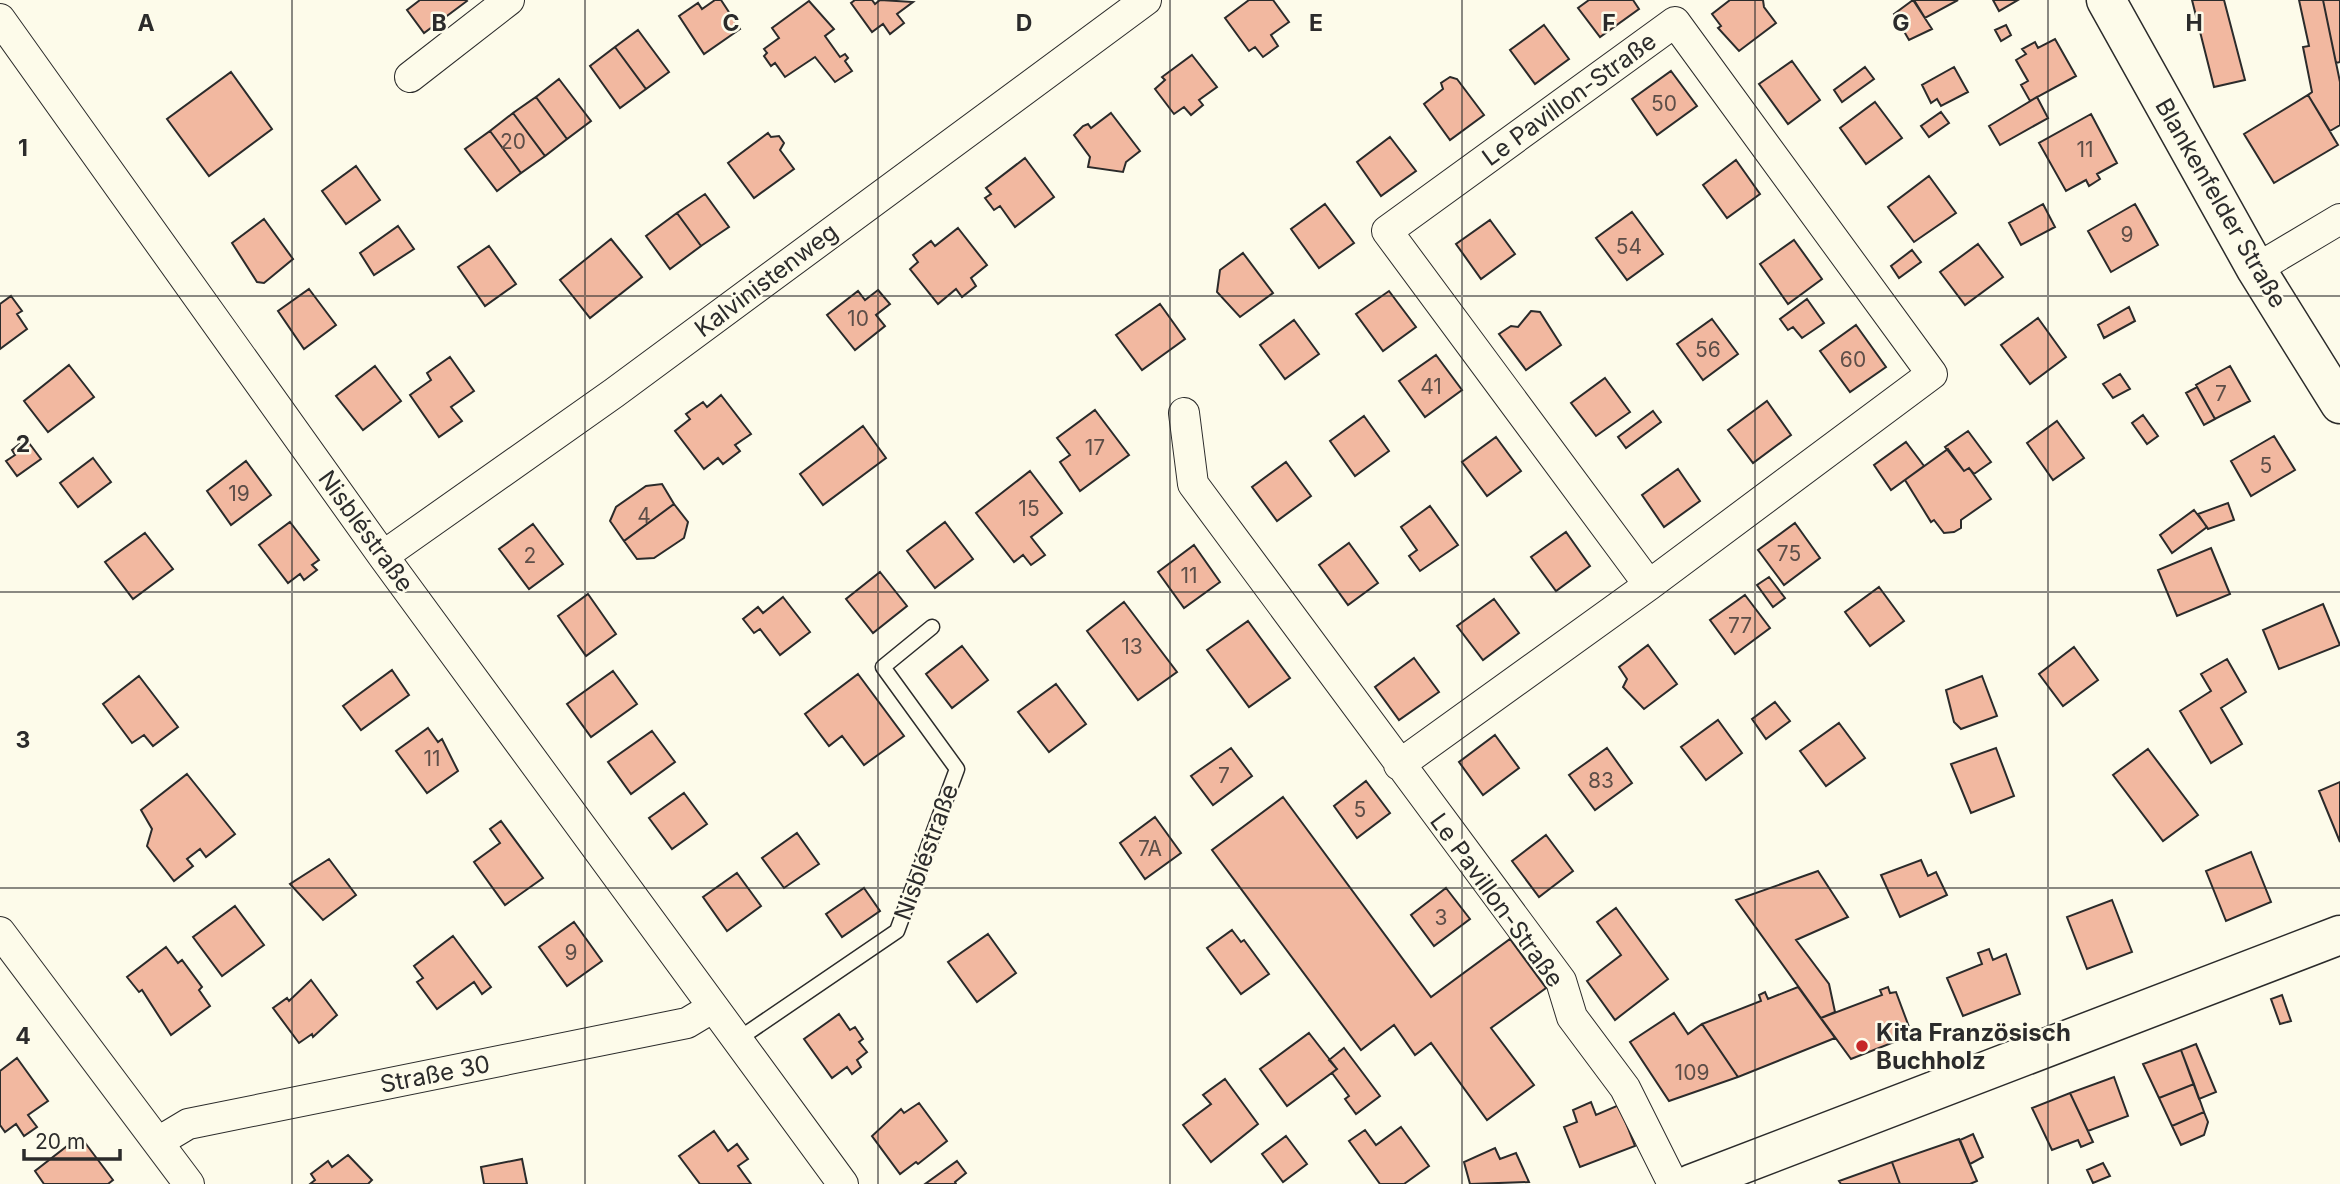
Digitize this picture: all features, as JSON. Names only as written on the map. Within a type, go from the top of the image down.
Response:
[{"type":"street","points":[[410,77],[509,0]]},
{"type":"street","name":"Kalvinistenweg","points":[[383,556],[614,393],[1146,0]]},
{"type":"street","name":"Blankenfelder Straße","points":[[2106,0],[2256,268],[2340,404]]},
{"type":"street","name":"Nisbléstraße","points":[[0,19],[383,556],[843,1184]]},
{"type":"street","name":"Le Pavillon-Straße","points":[[1399,765],[1649,585],[1931,374],[1675,22],[1387,231],[1649,585]]},
{"type":"street","points":[[2256,268],[2340,219]]},
{"type":"street","name":"Le Pavillon-Straße","points":[[1184,413],[1193,484],[1561,981],[1572,1017],[1625,1088],[1673,1184]]},
{"type":"street","points":[[0,932],[189,1184]]},
{"type":"street","points":[[1691,1184],[2340,934]]},
{"type":"street","name":"Straße 30","points":[[158,1142],[188,1124],[687,1023],[712,1008]]},
{"type":"lane","name":"Nisbléstraße","points":[[737,1040],[897,931],[957,769],[883,667],[932,627]]},
{"type":"building","points":[[420,0],[467,1],[424,33],[407,10]]},
{"type":"building","points":[[715,0],[721,0],[740,29],[704,54],[679,16],[698,3],[702,9]]},
{"type":"building","points":[[855,0],[872,0],[875,4],[880,0],[913,2],[897,14],[904,23],[890,34],[883,24],[872,32],[851,3]]},
{"type":"building","points":[[1249,0],[1273,0],[1289,22],[1271,35],[1278,46],[1263,57],[1255,47],[1249,51],[1225,18]]},
{"type":"building","points":[[1589,0],[1633,0],[1639,9],[1600,37],[1578,8]]},
{"type":"building","points":[[1730,0],[1763,0],[1764,7],[1776,23],[1739,51],[1718,28],[1721,26],[1712,14]]},
{"type":"building","points":[[1913,0],[1932,29],[1909,40],[1894,14]]},
{"type":"building","points":[[1914,0],[1958,0],[1925,18]]},
{"type":"building","points":[[1993,0],[2018,0],[1999,11]]},
{"type":"building","points":[[2192,0],[2224,0],[2245,80],[2214,87]]},
{"type":"building","points":[[2299,0],[2323,0],[2340,82],[2340,125],[2330,131],[2308,95],[2312,92],[2303,47],[2309,46]]},
{"type":"building","points":[[2323,0],[2340,0],[2340,62],[2336,63]]},
{"type":"building","points":[[809,1],[834,29],[825,36],[840,57],[845,54],[848,58],[845,61],[852,71],[835,82],[815,57],[785,77],[775,63],[771,66],[764,56],[767,53],[764,49],[779,38],[772,28]]},
{"type":"building","points":[[1544,25],[1569,59],[1535,84],[1510,50]]},
{"type":"building","points":[[2006,25],[2011,35],[2001,41],[1995,30]]},
{"type":"building","points":[[638,30],[669,72],[646,89],[615,47]]},
{"type":"building","points":[[2055,39],[2076,76],[2030,101],[2021,85],[2028,81],[2016,60],[2026,54],[2022,49],[2035,42],[2038,48]]},
{"type":"building","points":[[615,47],[646,89],[620,108],[590,66]]},
{"type":"building","points":[[1192,55],[1217,87],[1199,100],[1203,105],[1191,115],[1184,107],[1174,114],[1155,89],[1165,80],[1162,77]]},
{"type":"building","points":[[1792,61],[1820,100],[1788,124],[1759,84]]},
{"type":"building","points":[[1865,67],[1874,79],[1842,102],[1834,90]]},
{"type":"building","points":[[1954,67],[1968,92],[1941,106],[1937,99],[1931,103],[1922,85]]},
{"type":"building","points":[[1671,71],[1697,106],[1657,135],[1632,99]]},
{"type":"building","points":[[231,72],[272,129],[209,176],[167,119]]},
{"type":"building","points":[[1450,77],[1457,79],[1484,115],[1450,140],[1424,104],[1443,89],[1441,83]]},
{"type":"building","points":[[559,79],[591,121],[567,139],[536,97]]},
{"type":"building","points":[[2308,95],[2338,145],[2274,183],[2244,134]]},
{"type":"building","points":[[536,97],[567,139],[545,156],[513,113]]},
{"type":"building","points":[[2037,97],[2048,118],[2000,145],[1989,126]]},
{"type":"building","points":[[1875,102],[1902,138],[1866,164],[1840,128]]},
{"type":"building","points":[[1941,112],[1949,123],[1929,137],[1921,126]]},
{"type":"building","points":[[513,113],[545,156],[521,173],[490,131]]},
{"type":"building","points":[[1111,113],[1140,151],[1126,162],[1123,172],[1088,167],[1090,157],[1074,135],[1083,126],[1088,124],[1091,128]]},
{"type":"building","points":[[2091,114],[2117,163],[2097,174],[2100,179],[2089,186],[2086,180],[2066,191],[2039,143]]},
{"type":"building","points":[[490,131],[521,173],[497,191],[465,149]]},
{"type":"building","points":[[768,133],[771,137],[779,136],[784,143],[780,150],[794,169],[754,198],[728,163]]},
{"type":"building","points":[[1390,137],[1416,171],[1381,196],[1357,162]]},
{"type":"building","points":[[1025,158],[1054,197],[1015,227],[1000,206],[994,210],[985,198],[991,194],[986,188]]},
{"type":"building","points":[[1736,160],[1760,194],[1727,218],[1703,185]]},
{"type":"building","points":[[356,166],[380,200],[346,224],[322,191]]},
{"type":"building","points":[[1929,176],[1956,213],[1914,242],[1888,207]]},
{"type":"building","points":[[705,194],[729,227],[701,246],[677,213]]},
{"type":"building","points":[[1325,204],[1354,243],[1319,268],[1291,229]]},
{"type":"building","points":[[2043,204],[2055,227],[2021,245],[2009,223]]},
{"type":"building","points":[[2135,204],[2158,245],[2111,272],[2088,231]]},
{"type":"building","points":[[1632,212],[1663,254],[1627,280],[1596,238]]},
{"type":"building","points":[[677,213],[701,246],[670,269],[646,236]]},
{"type":"building","points":[[264,219],[293,259],[264,283],[257,282],[232,243]]},
{"type":"building","points":[[1490,220],[1515,254],[1481,279],[1456,244]]},
{"type":"building","points":[[398,226],[414,249],[374,275],[360,253]]},
{"type":"building","points":[[958,228],[987,265],[971,278],[976,286],[962,297],[956,289],[938,304],[910,269],[918,262],[913,255],[931,241],[935,246]]},
{"type":"building","points":[[611,239],[642,277],[590,318],[560,280]]},
{"type":"building","points":[[1794,240],[1822,279],[1788,304],[1760,264]]},
{"type":"building","points":[[1978,244],[2003,277],[1965,305],[1940,272]]},
{"type":"building","points":[[489,246],[516,284],[485,306],[458,267]]},
{"type":"building","points":[[1912,250],[1921,262],[1899,278],[1891,266]]},
{"type":"building","points":[[1243,253],[1273,293],[1240,317],[1217,292],[1220,270]]},
{"type":"building","points":[[309,289],[336,325],[304,349],[278,311]]},
{"type":"building","points":[[878,290],[890,304],[876,315],[885,326],[855,350],[827,315],[858,291],[865,300]]},
{"type":"building","points":[[1389,291],[1416,327],[1383,351],[1356,314]]},
{"type":"building","points":[[11,296],[22,311],[17,314],[27,329],[0,349],[0,304]]},
{"type":"building","points":[[1807,299],[1824,323],[1802,338],[1793,327],[1788,330],[1780,319]]},
{"type":"building","points":[[1160,304],[1185,339],[1142,370],[1116,335]]},
{"type":"building","points":[[2129,307],[2135,321],[2104,338],[2098,325]]},
{"type":"building","points":[[1531,311],[1540,312],[1561,345],[1526,370],[1499,334],[1511,326],[1518,327]]},
{"type":"building","points":[[2038,318],[2066,357],[2030,384],[2001,345]]},
{"type":"building","points":[[1712,319],[1738,354],[1703,380],[1677,344]]},
{"type":"building","points":[[1294,320],[1319,354],[1285,379],[1260,345]]},
{"type":"building","points":[[1856,325],[1886,367],[1850,392],[1820,351]]},
{"type":"building","points":[[1436,355],[1462,390],[1425,417],[1399,381]]},
{"type":"building","points":[[450,357],[474,391],[451,407],[462,421],[439,437],[410,395],[431,380],[427,373]]},
{"type":"building","points":[[69,365],[94,397],[48,432],[24,401]]},
{"type":"building","points":[[375,366],[401,401],[363,430],[336,396]]},
{"type":"building","points":[[2230,366],[2250,401],[2215,419],[2196,385]]},
{"type":"building","points":[[2120,374],[2130,389],[2113,398],[2103,384]]},
{"type":"building","points":[[1605,378],[1630,412],[1596,436],[1571,403]]},
{"type":"building","points":[[2197,387],[2215,419],[2204,425],[2186,393]]},
{"type":"building","points":[[721,395],[751,434],[735,445],[740,451],[723,464],[718,458],[704,469],[675,431],[690,419],[686,414],[703,402],[707,407]]},
{"type":"building","points":[[1767,401],[1791,435],[1753,463],[1728,430]]},
{"type":"building","points":[[1095,410],[1129,455],[1080,491],[1060,462],[1070,455],[1057,438]]},
{"type":"building","points":[[1653,411],[1661,422],[1626,448],[1618,437]]},
{"type":"building","points":[[2143,415],[2158,436],[2147,444],[2132,423]]},
{"type":"building","points":[[1364,416],[1389,451],[1355,476],[1330,441]]},
{"type":"building","points":[[2057,421],[2084,458],[2053,480],[2027,443]]},
{"type":"building","points":[[863,426],[886,458],[823,505],[800,474]]},
{"type":"building","points":[[1968,431],[1991,462],[1974,474],[1969,468],[1964,471],[1945,447]]},
{"type":"building","points":[[2274,436],[2295,470],[2251,496],[2231,461]]},
{"type":"building","points":[[1496,437],[1521,471],[1487,496],[1462,462]]},
{"type":"building","points":[[26,439],[41,459],[17,476],[6,461],[15,455],[12,450]]},
{"type":"building","points":[[1906,442],[1924,466],[1891,490],[1874,465]]},
{"type":"building","points":[[1948,449],[1964,471],[1969,468],[1991,499],[1961,520],[1961,528],[1944,533],[1934,520],[1931,522],[1905,480]]},
{"type":"building","points":[[93,458],[111,482],[78,507],[60,483]]},
{"type":"building","points":[[246,461],[271,495],[231,525],[207,491]]},
{"type":"building","points":[[1286,462],[1311,496],[1277,521],[1252,487]]},
{"type":"building","points":[[1678,469],[1700,501],[1664,527],[1642,495]]},
{"type":"building","points":[[1030,471],[1062,513],[1031,537],[1045,555],[1031,565],[1023,555],[1014,562],[976,513]]},
{"type":"building","points":[[662,484],[674,504],[624,541],[610,521],[616,507],[646,486]]},
{"type":"building","points":[[2228,503],[2234,520],[2208,529],[2198,514]]},
{"type":"building","points":[[674,504],[688,522],[684,538],[654,558],[637,559],[624,541]]},
{"type":"building","points":[[1430,506],[1458,545],[1420,571],[1409,556],[1417,550],[1401,527]]},
{"type":"building","points":[[2194,510],[2207,527],[2172,553],[2160,535]]},
{"type":"building","points":[[290,522],[319,560],[312,565],[317,570],[304,580],[300,574],[288,583],[259,545]]},
{"type":"building","points":[[945,522],[973,559],[935,588],[907,551]]},
{"type":"building","points":[[1795,523],[1820,558],[1784,585],[1758,550]]},
{"type":"building","points":[[533,524],[563,564],[529,589],[499,549]]},
{"type":"building","points":[[1566,532],[1590,566],[1556,591],[1531,557]]},
{"type":"building","points":[[145,533],[173,569],[133,599],[105,562]]},
{"type":"building","points":[[1349,543],[1378,583],[1348,605],[1319,565]]},
{"type":"building","points":[[1194,545],[1220,582],[1184,608],[1158,572]]},
{"type":"building","points":[[2211,548],[2230,594],[2177,616],[2158,570]]},
{"type":"building","points":[[880,572],[907,606],[873,633],[846,599]]},
{"type":"building","points":[[1769,577],[1785,598],[1773,607],[1757,585]]},
{"type":"building","points":[[1879,587],[1904,621],[1870,646],[1845,612]]},
{"type":"building","points":[[588,594],[616,634],[586,656],[558,616]]},
{"type":"building","points":[[1745,595],[1770,628],[1735,654],[1710,620]]},
{"type":"building","points":[[783,597],[810,632],[780,655],[760,629],[754,633],[743,619],[758,607],[763,613]]},
{"type":"building","points":[[1494,599],[1519,633],[1483,660],[1457,626]]},
{"type":"building","points":[[1124,602],[1177,672],[1138,700],[1087,631]]},
{"type":"building","points":[[2323,604],[2340,645],[2279,669],[2263,630]]},
{"type":"building","points":[[1248,621],[1290,678],[1249,707],[1207,650]]},
{"type":"building","points":[[1648,645],[1677,684],[1644,709],[1623,687],[1627,679],[1619,667]]},
{"type":"building","points":[[962,646],[988,680],[952,708],[926,674]]},
{"type":"building","points":[[2074,647],[2098,680],[2063,706],[2039,674]]},
{"type":"building","points":[[1414,658],[1439,692],[1399,720],[1375,687]]},
{"type":"building","points":[[2227,659],[2246,692],[2221,708],[2242,744],[2211,763],[2180,711],[2211,691],[2201,674]]},
{"type":"building","points":[[392,670],[409,695],[361,730],[343,706]]},
{"type":"building","points":[[613,671],[637,704],[591,737],[567,704]]},
{"type":"building","points":[[858,674],[904,736],[864,765],[842,736],[829,746],[805,714]]},
{"type":"building","points":[[139,676],[178,727],[153,746],[144,735],[132,743],[103,704]]},
{"type":"building","points":[[1982,676],[1997,716],[1961,729],[1954,722],[1946,690]]},
{"type":"building","points":[[1056,684],[1086,724],[1049,752],[1018,712]]},
{"type":"building","points":[[1775,702],[1790,721],[1766,739],[1752,719]]},
{"type":"building","points":[[1718,720],[1742,753],[1706,780],[1681,747]]},
{"type":"building","points":[[1839,723],[1865,758],[1826,786],[1800,751]]},
{"type":"building","points":[[428,728],[438,742],[442,739],[458,771],[427,793],[396,751]]},
{"type":"building","points":[[652,731],[675,762],[631,794],[608,762]]},
{"type":"building","points":[[1495,735],[1519,768],[1483,795],[1459,762]]},
{"type":"building","points":[[1231,748],[1252,776],[1213,805],[1191,776]]},
{"type":"building","points":[[1607,748],[1632,783],[1595,810],[1569,775]]},
{"type":"building","points":[[1996,748],[2014,796],[1971,813],[1951,764]]},
{"type":"building","points":[[2148,749],[2198,815],[2163,841],[2113,775]]},
{"type":"building","points":[[187,774],[235,834],[206,857],[200,849],[187,859],[193,866],[174,881],[147,846],[152,829],[141,810]]},
{"type":"building","points":[[1366,781],[1390,813],[1357,838],[1334,806]]},
{"type":"building","points":[[2340,782],[2340,842],[2319,791]]},
{"type":"building","points":[[684,793],[707,824],[672,849],[649,818]]},
{"type":"building","points":[[1283,797],[1431,997],[1510,939],[1546,988],[1491,1028],[1534,1085],[1487,1120],[1431,1043],[1415,1055],[1394,1025],[1361,1050],[1212,850]]},
{"type":"building","points":[[1155,817],[1181,853],[1145,879],[1120,843]]},
{"type":"building","points":[[501,821],[543,878],[505,905],[474,862],[500,843],[490,829]]},
{"type":"building","points":[[797,833],[819,864],[784,888],[762,858]]},
{"type":"building","points":[[1546,835],[1573,871],[1539,897],[1512,861]]},
{"type":"building","points":[[2251,852],[2271,902],[2226,921],[2206,871]]},
{"type":"building","points":[[329,859],[356,895],[323,920],[290,884]]},
{"type":"building","points":[[1921,860],[1928,876],[1936,872],[1947,895],[1900,917],[1881,875]]},
{"type":"building","points":[[1818,871],[1848,917],[1796,940],[1829,984],[1835,1012],[1821,1018],[1736,900]]},
{"type":"building","points":[[737,873],[761,906],[727,931],[703,897]]},
{"type":"building","points":[[864,888],[880,911],[842,937],[826,914]]},
{"type":"building","points":[[1446,888],[1470,919],[1434,946],[1411,915]]},
{"type":"building","points":[[2112,900],[2132,952],[2087,969],[2067,917]]},
{"type":"building","points":[[235,906],[264,945],[222,976],[193,937]]},
{"type":"building","points":[[1616,908],[1668,979],[1615,1020],[1587,981],[1621,955],[1597,922]]},
{"type":"building","points":[[574,922],[602,961],[567,986],[539,947]]},
{"type":"building","points":[[1232,930],[1241,942],[1244,940],[1269,974],[1241,994],[1207,948]]},
{"type":"building","points":[[988,934],[1016,973],[977,1002],[948,962]]},
{"type":"building","points":[[453,936],[491,987],[482,994],[474,982],[437,1009],[417,982],[423,978],[414,966]]},
{"type":"building","points":[[166,947],[178,963],[182,960],[202,987],[199,990],[210,1006],[171,1035],[142,990],[139,992],[127,977]]},
{"type":"building","points":[[1989,949],[1993,960],[2006,954],[2020,994],[1963,1016],[1947,978],[1982,964],[1978,953]]},
{"type":"building","points":[[311,980],[337,1015],[313,1037],[312,1034],[299,1043],[273,1008],[287,998],[289,1001]]},
{"type":"building","points":[[1798,987],[1835,1038],[1738,1077],[1702,1024],[1761,1001],[1759,995],[1765,992],[1768,999]]},
{"type":"building","points":[[1888,987],[1890,993],[1896,992],[1912,1035],[1851,1059],[1821,1018],[1882,995],[1880,990]]},
{"type":"building","points":[[2282,995],[2291,1021],[2280,1024],[2271,999]]},
{"type":"building","points":[[1674,1013],[1688,1034],[1702,1024],[1738,1077],[1669,1101],[1630,1042]]},
{"type":"building","points":[[839,1014],[850,1030],[855,1027],[863,1039],[859,1042],[867,1052],[857,1060],[861,1067],[852,1074],[847,1067],[832,1078],[804,1039]]},
{"type":"building","points":[[1309,1033],[1337,1069],[1287,1106],[1260,1069]]},
{"type":"building","points":[[2196,1044],[2216,1092],[2199,1099],[2181,1050]]},
{"type":"building","points":[[1344,1048],[1380,1096],[1356,1114],[1345,1099],[1349,1096],[1332,1073],[1337,1069],[1329,1060]]},
{"type":"building","points":[[2181,1050],[2194,1084],[2159,1098],[2143,1064]]},
{"type":"building","points":[[17,1058],[48,1101],[28,1115],[37,1127],[24,1136],[16,1124],[5,1132],[0,1125],[0,1071]]},
{"type":"building","points":[[2114,1077],[2128,1116],[2088,1131],[2070,1093]]},
{"type":"building","points":[[1225,1079],[1258,1124],[1211,1162],[1183,1125],[1211,1104],[1203,1095]]},
{"type":"building","points":[[2194,1084],[2204,1112],[2172,1126],[2159,1098]]},
{"type":"building","points":[[2070,1093],[2093,1142],[2081,1147],[2078,1140],[2052,1150],[2032,1108]]},
{"type":"building","points":[[1591,1102],[1596,1115],[1619,1105],[1635,1146],[1580,1167],[1564,1127],[1577,1122],[1573,1110]]},
{"type":"building","points":[[919,1103],[947,1141],[918,1164],[916,1162],[900,1174],[872,1136],[901,1109],[904,1113]]},
{"type":"building","points":[[2204,1112],[2208,1122],[2204,1135],[2181,1145],[2172,1126]]},
{"type":"building","points":[[1401,1127],[1429,1166],[1404,1184],[1380,1184],[1349,1141],[1365,1130],[1376,1145]]},
{"type":"building","points":[[714,1131],[728,1151],[737,1144],[748,1159],[738,1166],[751,1184],[700,1184],[679,1156]]},
{"type":"building","points":[[1973,1134],[1983,1157],[1970,1164],[1960,1140]]},
{"type":"building","points":[[80,1136],[113,1180],[108,1184],[44,1184],[35,1171]]},
{"type":"building","points":[[1286,1136],[1307,1164],[1283,1182],[1262,1154]]},
{"type":"building","points":[[1959,1139],[1977,1181],[1970,1184],[1900,1184],[1892,1162]]},
{"type":"building","points":[[1495,1148],[1500,1159],[1516,1153],[1529,1182],[1470,1184],[1464,1162]]},
{"type":"building","points":[[348,1155],[372,1180],[368,1184],[310,1184],[315,1180],[311,1174],[328,1161],[332,1167]]},
{"type":"building","points":[[522,1159],[527,1184],[484,1184],[481,1167]]},
{"type":"building","points":[[957,1161],[966,1173],[956,1184],[925,1184]]},
{"type":"building","points":[[1892,1162],[1900,1184],[1841,1184],[1839,1181]]},
{"type":"building","points":[[2103,1163],[2110,1176],[2093,1183],[2087,1170]]},
{"type":"place","name":"Kita Französisch Buchholz","points":[[1862,1046]]}]
